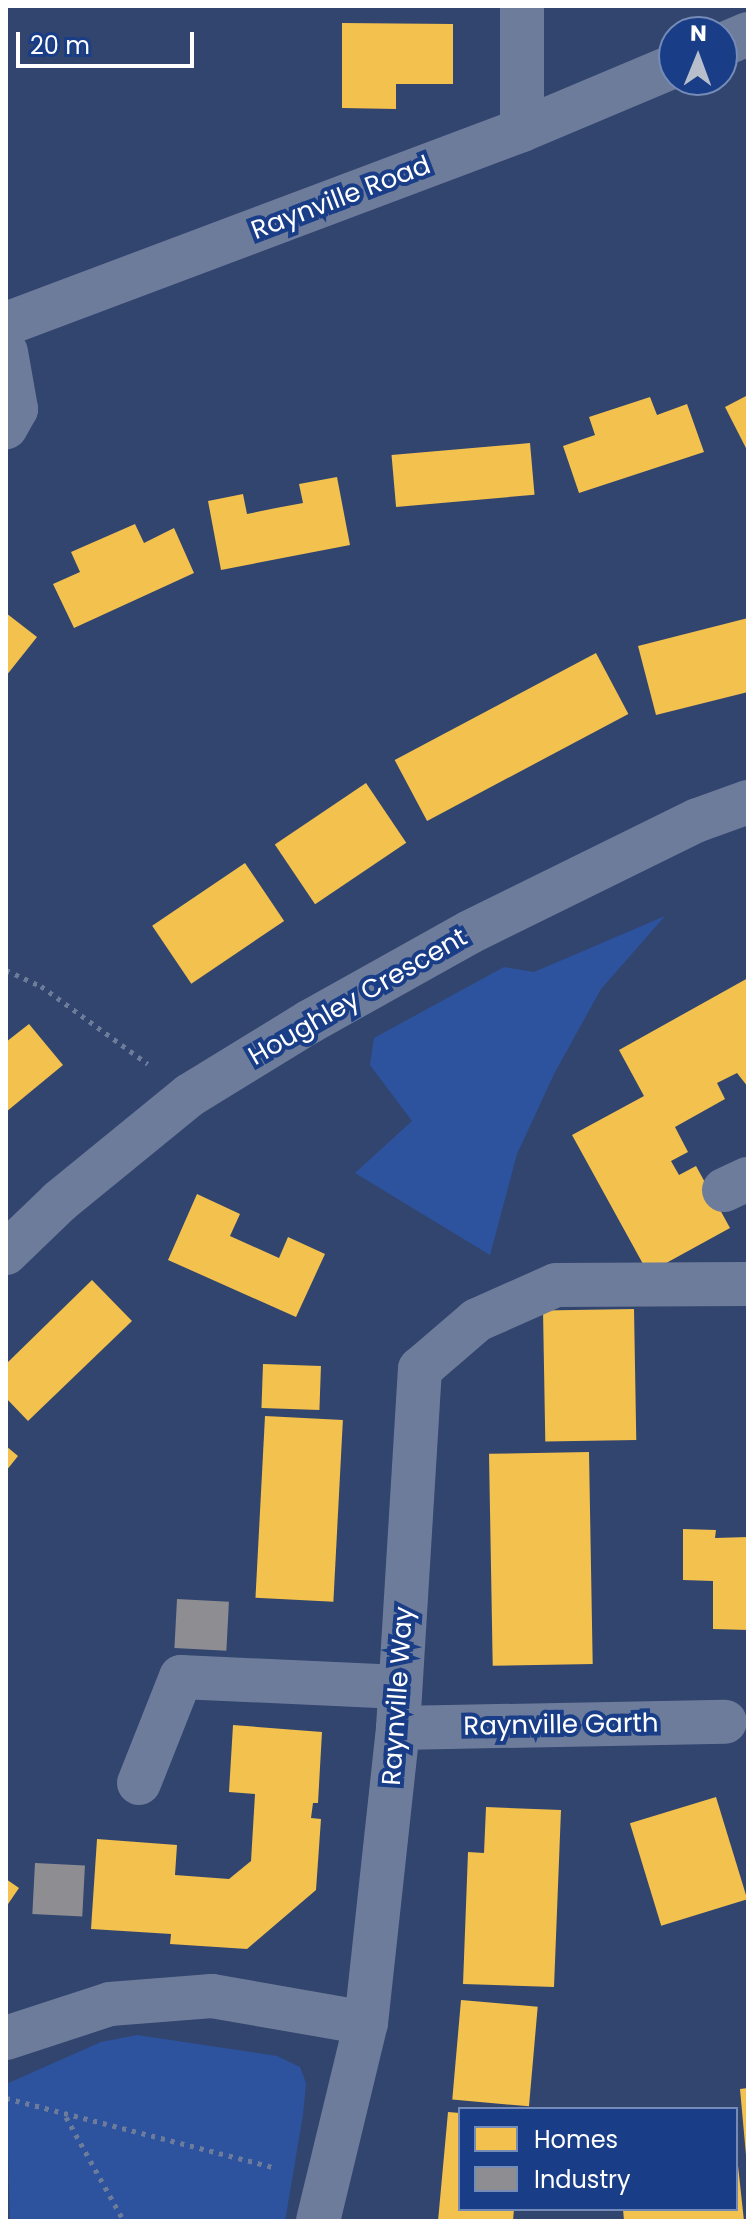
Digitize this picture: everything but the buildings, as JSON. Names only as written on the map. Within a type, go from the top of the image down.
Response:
[{"type":"street","points":[[522,6],[522,130]]},
{"type":"street","name":"Raynville Road","points":[[6,324],[522,130],[658,73]]},
{"type":"street","points":[[6,352],[16,409],[6,427]]},
{"type":"street","name":"Houghley Crescent","points":[[6,1253],[60,1201],[190,1095],[470,932],[698,820],[748,802]]},
{"type":"street","name":"Raynville Way","points":[[323,2201],[366,2023],[399,1708],[420,1369],[477,1320],[556,1285],[748,1284]]},
{"type":"street","name":"Raynville Garth","points":[[139,1783],[181,1677],[399,1708],[725,1722]]},
{"type":"street","points":[[6,2038],[110,2004],[212,1996],[366,2023]]},
{"type":"path","points":[[6,970],[41,986],[190,1095]]},
{"type":"path","points":[[6,2098],[323,2201]]},
{"type":"path","points":[[65,2116],[124,2221]]},
{"type":"shaded area","points":[[665,916],[601,989],[554,1074],[517,1154],[490,1255],[355,1173],[412,1121],[370,1065],[374,1038],[504,967],[534,972]]},
{"type":"shaded area","points":[[137,2035],[277,2056],[300,2067],[306,2083],[303,2115],[285,2221],[10,2221],[6,2084],[101,2042]]}]
